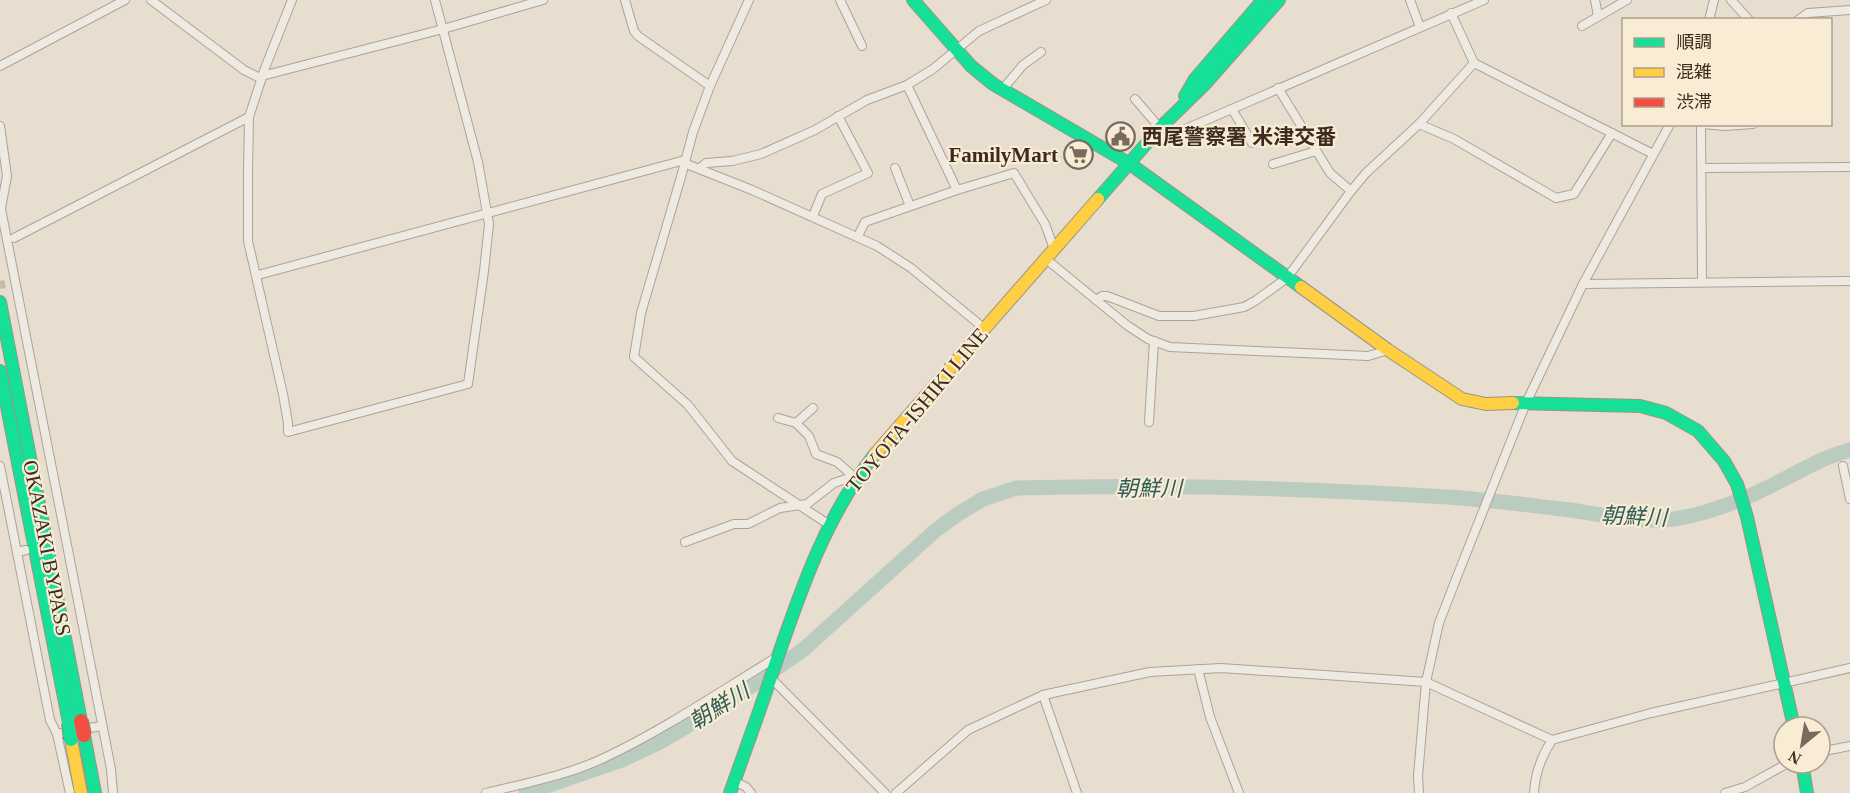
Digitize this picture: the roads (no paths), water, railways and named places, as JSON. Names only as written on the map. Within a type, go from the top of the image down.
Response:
[{"type":"main road","points":[[912,0],[978,73],[1002,90],[1130,164],[1287,278],[1462,399],[1486,404],[1640,406],[1666,413],[1698,431],[1724,460],[1737,484],[1747,517],[1791,715]]},
{"type":"main road","name":"TOYOTA-ISHIKI LINE","points":[[1176,111],[1195,79],[1263,0]]},
{"type":"main road","name":"TOYOTA-ISHIKI LINE","points":[[732,787],[810,565],[828,524],[856,476],[1160,128],[1204,85],[1279,0]]},
{"type":"main road","name":"OKAZAKI BYPASS","points":[[0,302],[77,737],[83,768],[95,793]]},
{"type":"main road","name":"OKAZAKI BYPASS","points":[[0,371],[75,722]]},
{"type":"main road","name":"OKAZAKI BYPASS","points":[[81,793],[83,768]]},
{"type":"main road","points":[[1804,775],[1807,793]]},
{"type":"street","points":[[0,66],[125,0]]},
{"type":"street","points":[[151,0],[256,77],[443,29],[543,0]]},
{"type":"street","points":[[292,0],[261,77],[249,117],[248,242],[258,275],[260,298],[283,394],[288,432],[468,384],[489,234],[477,162],[435,0]]},
{"type":"street","points":[[625,0],[634,31],[638,36],[710,86]]},
{"type":"street","points":[[750,0],[710,86],[693,132],[641,313],[634,357],[688,405],[732,461],[828,524]]},
{"type":"street","points":[[840,0],[862,46]]},
{"type":"street","points":[[700,168],[706,164],[761,154],[815,130],[867,100],[907,85],[933,69],[979,32],[1046,0]]},
{"type":"street","points":[[1410,0],[1420,27]]},
{"type":"street","points":[[1135,99],[1160,128],[1174,134],[1484,0]]},
{"type":"street","points":[[1595,0],[1598,16]]},
{"type":"street","points":[[1582,26],[1627,0]]},
{"type":"street","points":[[1709,18],[1713,0]]},
{"type":"street","points":[[1731,0],[1747,18]]},
{"type":"street","points":[[1800,18],[1808,12],[1850,10]]},
{"type":"street","points":[[1452,14],[1474,63],[1653,154]]},
{"type":"street","points":[[1002,90],[1023,65],[1041,52]]},
{"type":"street","points":[[1096,300],[1107,296],[1159,316],[1194,315],[1244,307],[1287,278],[1366,173],[1419,124],[1474,63]]},
{"type":"street","points":[[907,85],[957,189]]},
{"type":"street","points":[[1278,88],[1330,173],[1351,191]]},
{"type":"street","points":[[1232,109],[1252,143]]},
{"type":"street","points":[[813,216],[822,194],[868,173],[838,116]]},
{"type":"street","points":[[14,238],[249,117]]},
{"type":"street","points":[[1419,124],[1454,139],[1556,198],[1574,194],[1612,133]]},
{"type":"street","points":[[0,126],[7,177],[0,206],[9,283],[66,542],[111,769],[113,793]]},
{"type":"street","points":[[1419,793],[1418,776],[1426,682],[1439,623],[1526,403],[1583,284],[1669,126]]},
{"type":"street","points":[[1702,126],[1702,281]]},
{"type":"street","points":[[1273,164],[1316,151]]},
{"type":"street","points":[[258,275],[685,161],[858,236],[911,268],[985,329]]},
{"type":"street","points":[[896,168],[910,206]]},
{"type":"street","points":[[1703,168],[1850,168]]},
{"type":"street","points":[[858,236],[865,222],[957,189],[1014,173],[1045,224],[1050,254],[1096,300],[1128,326],[1154,341],[1170,347],[1368,356],[1389,350]]},
{"type":"street","points":[[1583,284],[1850,281]]},
{"type":"street","points":[[1149,422],[1154,341]]},
{"type":"street","points":[[796,423],[813,408]]},
{"type":"street","points":[[778,418],[796,423],[809,436],[816,454],[823,458],[830,458],[856,476]]},
{"type":"street","points":[[0,466],[21,551],[50,720],[57,734],[70,793]]},
{"type":"street","points":[[1843,466],[1850,499]]},
{"type":"street","points":[[685,542],[734,524],[748,524],[780,508],[799,506],[816,499],[834,483],[856,476]]},
{"type":"street","points":[[53,544],[66,542]]},
{"type":"street","points":[[486,793],[564,772],[605,758],[777,659]]},
{"type":"street","points":[[896,793],[968,729],[1044,695],[1150,672],[1221,668],[1426,682],[1552,740],[1651,713],[1850,668]]},
{"type":"street","points":[[1198,669],[1210,717],[1239,793]]},
{"type":"street","points":[[769,681],[885,793]]},
{"type":"street","points":[[1044,695],[1077,793]]},
{"type":"street","points":[[57,734],[101,726]]},
{"type":"street","points":[[1534,793],[1541,757],[1552,740]]},
{"type":"street","points":[[1832,750],[1850,746]]},
{"type":"street","points":[[1725,793],[1745,787],[1772,772]]},
{"type":"street","points":[[732,787],[746,787],[751,793]]},
{"type":"waterway","name":"朝鮮川","points":[[526,793],[622,760],[684,728],[750,687],[804,649],[936,530],[958,514],[983,499],[1017,488],[1179,487],[1394,494],[1479,500],[1622,518],[1661,520],[1688,517],[1730,504],[1824,459],[1850,450]]},
{"type":"tunnel","points":[[0,285],[5,284]]},
{"type":"place","name":"西尾警察署 米津交番","points":[[1121,137]]},
{"type":"place","name":"FamilyMart","points":[[1079,155]]}]
